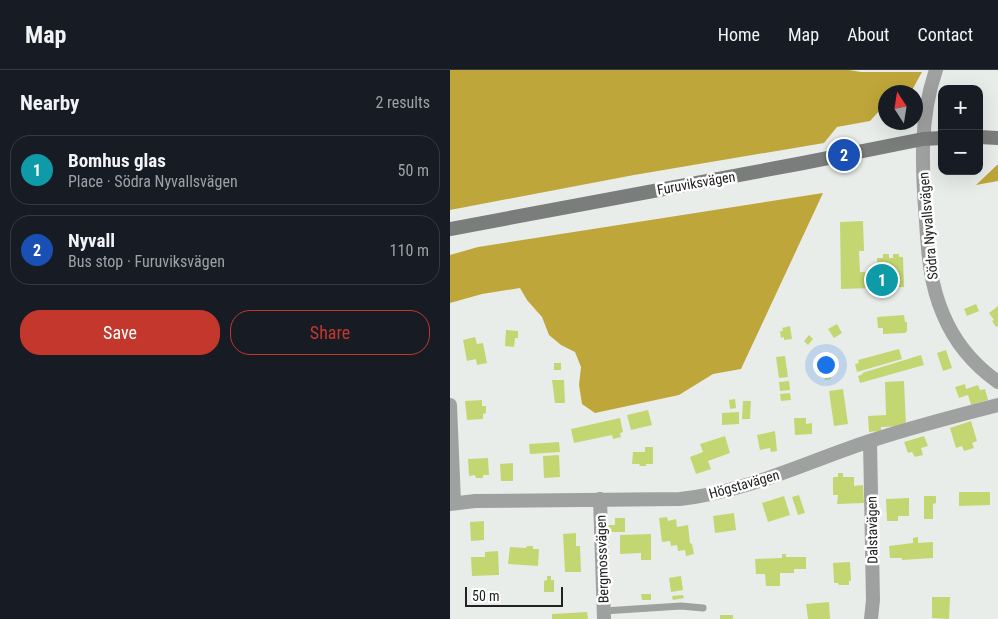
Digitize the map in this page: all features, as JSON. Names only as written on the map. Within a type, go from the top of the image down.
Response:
[{"type":"main road","points":[[983,137],[998,138]]},
{"type":"main road","name":"Furuviksvägen","points":[[450,229],[803,164],[923,139],[938,138]]},
{"type":"street","name":"Södra Nyvallsvägen","points":[[936,70],[926,103],[923,139],[928,253],[931,277],[944,316],[962,347],[974,361],[998,382]]},
{"type":"street","points":[[450,405],[452,503]]},
{"type":"street","name":"Högstavägen","points":[[452,503],[475,501],[680,499],[728,491],[870,441],[998,405]]},
{"type":"street","name":"Dalstavägen","points":[[870,441],[873,600],[871,619]]},
{"type":"street","name":"Bergmossvägen","points":[[600,499],[604,615]]},
{"type":"lane","points":[[604,615],[681,606],[703,608]]},
{"type":"shaded area","points":[[450,70],[849,70],[861,72],[922,72],[915,85],[878,85],[878,112],[870,121],[837,127],[824,143],[634,175],[450,210]]},
{"type":"shaded area","points":[[997,165],[998,181],[976,185]]},
{"type":"shaded area","points":[[823,193],[741,369],[713,374],[679,395],[595,413],[582,404],[579,385],[581,367],[575,352],[561,345],[549,335],[542,317],[527,300],[520,288],[482,294],[450,303],[450,255],[478,247]]},
{"type":"building","points":[[863,221],[864,251],[859,251],[860,272],[878,272],[877,258],[883,258],[883,254],[889,254],[889,258],[893,258],[893,254],[899,254],[899,257],[903,257],[904,287],[841,289],[840,222]]},
{"type":"building","points":[[976,304],[979,311],[967,316],[964,309]]},
{"type":"building","points":[[998,306],[998,326],[996,327],[989,313]]},
{"type":"building","points":[[904,315],[905,322],[907,322],[907,331],[905,333],[883,334],[883,328],[878,328],[877,317]]},
{"type":"building","points":[[837,324],[842,333],[834,338],[828,329]]},
{"type":"building","points":[[790,326],[792,339],[784,340],[784,337],[781,338],[780,331],[783,331],[782,328]]},
{"type":"building","points":[[506,330],[518,331],[518,338],[515,338],[514,347],[505,346]]},
{"type":"building","points":[[809,335],[813,339],[808,345],[804,341]]},
{"type":"building","points":[[475,337],[477,344],[483,343],[487,363],[477,365],[476,359],[467,361],[463,340]]},
{"type":"building","points":[[899,349],[902,359],[857,372],[855,364],[859,363],[858,360]]},
{"type":"building","points":[[946,350],[952,368],[943,371],[937,353]]},
{"type":"building","points":[[921,355],[924,365],[860,383],[858,376],[862,373]]},
{"type":"building","points":[[785,356],[788,377],[779,378],[776,357]]},
{"type":"building","points":[[554,363],[561,363],[561,370],[554,370]]},
{"type":"building","points":[[829,369],[831,379],[825,380],[823,370]]},
{"type":"building","points":[[552,380],[564,380],[565,403],[555,403]]},
{"type":"building","points":[[789,381],[790,390],[780,391],[779,382]]},
{"type":"building","points":[[904,381],[906,426],[881,427],[881,431],[869,432],[868,416],[886,415],[885,382]]},
{"type":"building","points":[[965,384],[966,389],[978,385],[980,390],[985,389],[988,400],[971,405],[968,395],[959,398],[955,387]]},
{"type":"building","points":[[843,389],[848,424],[834,426],[829,391]]},
{"type":"building","points":[[790,393],[791,400],[781,401],[780,394]]},
{"type":"building","points":[[735,399],[736,408],[730,409],[729,400]]},
{"type":"building","points":[[482,400],[482,406],[486,406],[486,413],[483,414],[483,419],[467,420],[465,401]]},
{"type":"building","points":[[743,401],[751,401],[750,419],[742,419]]},
{"type":"building","points":[[648,410],[652,425],[631,430],[627,415]]},
{"type":"building","points":[[739,412],[739,424],[722,425],[722,413]]},
{"type":"building","points":[[620,418],[623,432],[620,433],[621,437],[613,439],[612,435],[574,443],[571,429]]},
{"type":"building","points":[[794,418],[806,418],[806,424],[812,423],[812,434],[795,435]]},
{"type":"building","points":[[971,421],[977,441],[972,443],[974,448],[964,451],[962,446],[956,448],[950,428]]},
{"type":"building","points":[[775,431],[777,451],[771,452],[770,448],[760,450],[757,435]]},
{"type":"building","points":[[725,436],[730,453],[708,461],[711,469],[696,474],[690,457],[703,452],[700,444]]},
{"type":"building","points":[[924,436],[928,446],[921,448],[923,455],[915,457],[912,452],[908,453],[904,442]]},
{"type":"building","points":[[559,442],[560,452],[530,454],[529,444]]},
{"type":"building","points":[[645,447],[653,447],[653,464],[639,466],[640,464],[632,464],[633,452],[645,452]]},
{"type":"building","points":[[559,455],[560,477],[544,478],[543,456]]},
{"type":"building","points":[[488,458],[489,475],[483,475],[483,478],[476,478],[475,475],[469,476],[468,459]]},
{"type":"building","points":[[513,463],[513,481],[501,481],[500,464]]},
{"type":"building","points":[[838,473],[843,473],[843,477],[854,477],[854,486],[863,485],[864,503],[837,504],[838,495],[833,495],[833,477],[838,477]]},
{"type":"building","points":[[959,492],[990,492],[990,505],[959,506]]},
{"type":"building","points":[[799,495],[805,513],[798,515],[792,497]]},
{"type":"building","points":[[784,496],[790,515],[768,522],[762,503]]},
{"type":"building","points":[[924,496],[936,496],[936,503],[933,504],[933,519],[924,519]]},
{"type":"building","points":[[909,498],[909,516],[898,516],[898,521],[887,521],[886,499]]},
{"type":"building","points":[[734,513],[736,530],[715,533],[713,516]]},
{"type":"building","points":[[667,517],[668,521],[676,519],[677,527],[688,525],[690,543],[692,544],[694,554],[686,556],[685,550],[678,551],[677,545],[671,546],[670,541],[662,542],[659,518]]},
{"type":"building","points":[[615,518],[625,518],[625,532],[606,532],[606,525],[615,525]]},
{"type":"building","points":[[484,521],[484,540],[471,541],[470,522]]},
{"type":"building","points":[[576,533],[576,546],[580,546],[581,572],[565,572],[563,534]]},
{"type":"building","points":[[651,534],[651,560],[641,560],[641,553],[620,554],[620,535]]},
{"type":"building","points":[[918,537],[918,543],[933,542],[933,558],[902,560],[902,558],[890,558],[889,546],[913,543],[913,538]]},
{"type":"building","points":[[527,546],[539,549],[538,566],[508,564],[510,547],[526,548]]},
{"type":"building","points":[[498,551],[499,575],[472,576],[471,557],[485,557],[485,552]]},
{"type":"building","points":[[782,554],[786,554],[786,557],[806,557],[806,569],[794,569],[794,573],[780,573],[780,586],[766,586],[765,574],[756,574],[755,559],[782,558]]},
{"type":"building","points":[[850,562],[851,581],[849,581],[849,585],[834,583],[833,563]]},
{"type":"building","points":[[547,576],[551,576],[551,580],[554,580],[554,592],[544,592],[544,581],[547,580]]},
{"type":"building","points":[[681,576],[683,590],[671,592],[669,578]]},
{"type":"building","points":[[641,594],[651,594],[651,600],[642,600]]},
{"type":"building","points":[[683,595],[684,598],[673,600],[672,596]]},
{"type":"building","points":[[932,597],[950,597],[949,619],[932,618]]},
{"type":"building","points":[[829,602],[830,619],[808,619],[806,604]]},
{"type":"building","points":[[587,612],[588,619],[552,619],[552,614]]},
{"type":"building","points":[[720,615],[733,615],[733,619],[720,619]]},
{"type":"place","name":"Nyvall","points":[[844,155]]},
{"type":"place","name":"Bomhus glas","points":[[882,280]]}]
